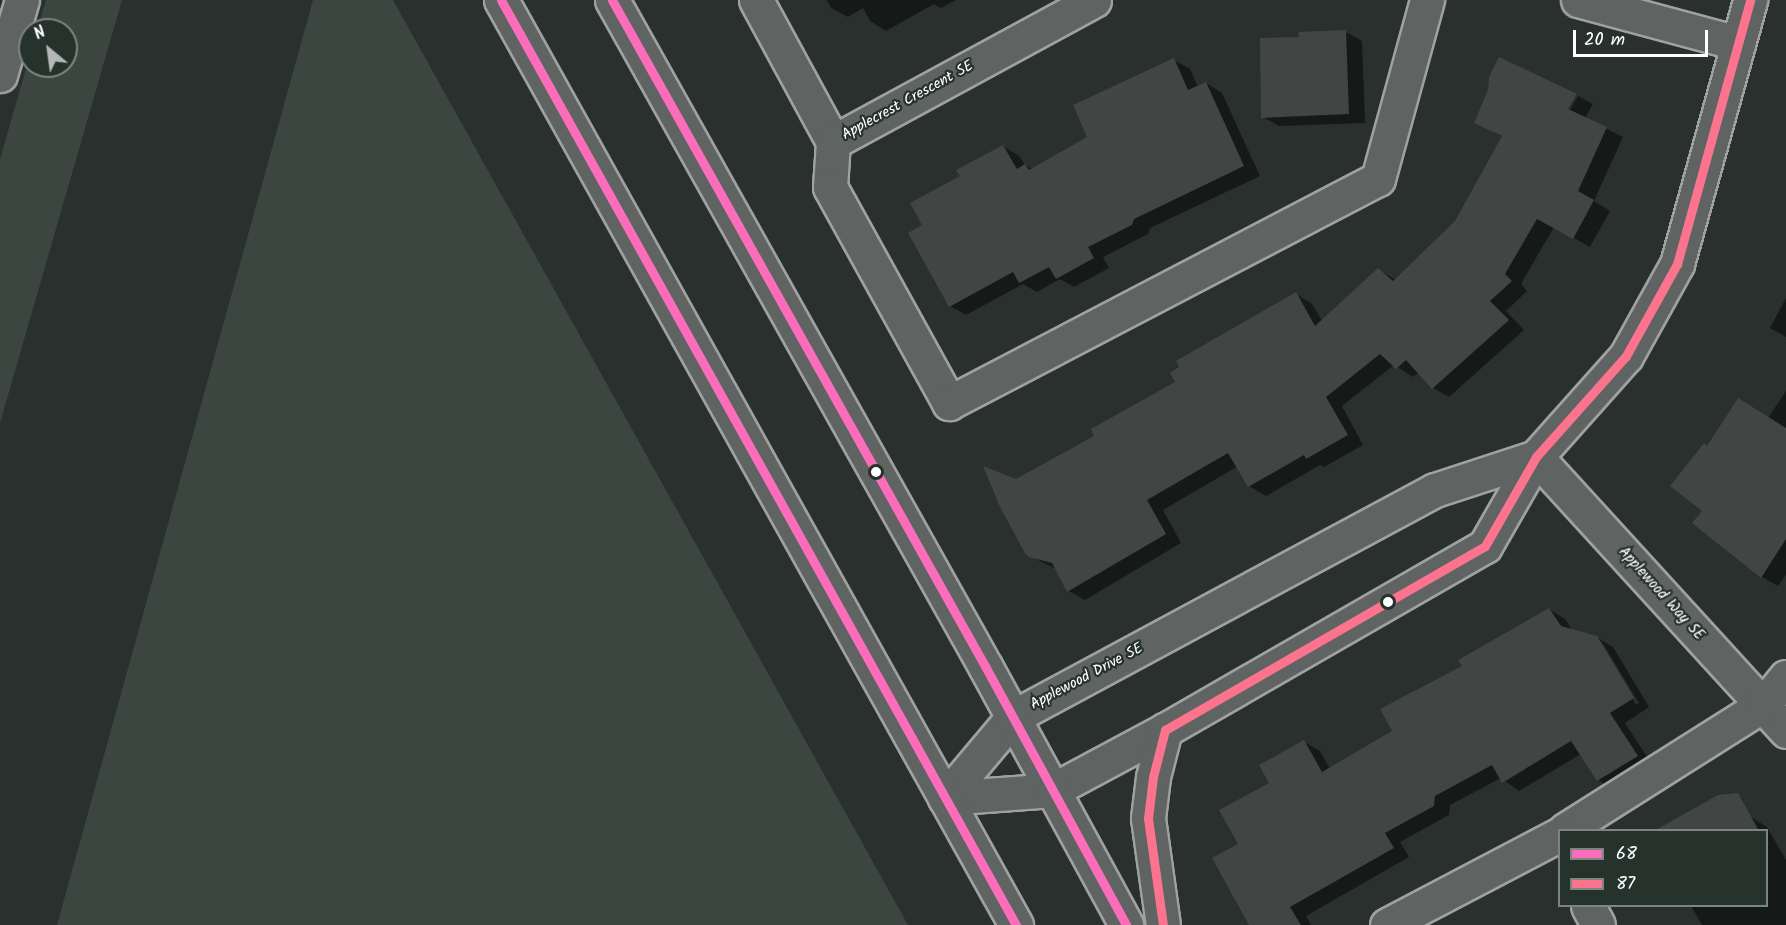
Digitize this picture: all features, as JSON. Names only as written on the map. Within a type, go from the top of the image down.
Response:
[{"type":"street","points":[[0,75],[22,0]]},
{"type":"street","points":[[501,0],[1016,925]]},
{"type":"street","points":[[612,0],[1013,717],[1126,925]]},
{"type":"street","name":"Applecrest Crescent SE","points":[[756,0],[833,142],[1094,0]]},
{"type":"street","points":[[833,142],[830,187],[949,403],[1377,179],[1427,0]]},
{"type":"street","points":[[1578,0],[1737,44]]},
{"type":"street","points":[[945,798],[1053,789],[1165,730],[1485,546],[1536,457],[1626,356],[1677,264],[1750,0]]},
{"type":"street","name":"Applewood Drive SE","points":[[945,798],[1013,717],[1435,490],[1536,457]]},
{"type":"street","name":"Applewood Way SE","points":[[1536,457],[1786,731]]},
{"type":"street","points":[[1574,829],[1763,705],[1786,677]]},
{"type":"street","points":[[1163,925],[1148,818],[1153,777],[1165,730]]},
{"type":"street","points":[[1387,925],[1558,840]]},
{"type":"street","points":[[1589,907],[1598,925]]},
{"type":"shaded area","points":[[46,0],[122,0],[0,423],[0,159],[23,78],[78,78],[78,18],[41,18]]},
{"type":"shaded area","points":[[313,0],[393,0],[908,925],[57,925]]},
{"type":"building","points":[[1346,30],[1349,114],[1261,118],[1260,38],[1299,37],[1298,32]]},
{"type":"building","points":[[1499,57],[1577,94],[1568,109],[1607,127],[1578,191],[1594,200],[1573,239],[1537,219],[1505,274],[1512,281],[1490,301],[1509,320],[1432,389],[1406,360],[1396,369],[1380,354],[1326,397],[1348,435],[1306,459],[1304,455],[1248,487],[1228,453],[1147,500],[1166,534],[1067,592],[1052,563],[1029,557],[1025,553],[999,505],[983,466],[1016,479],[1094,436],[1091,429],[1175,382],[1170,373],[1179,367],[1176,361],[1296,292],[1315,326],[1378,268],[1393,281],[1455,221],[1502,136],[1474,123],[1488,90],[1489,77]]},
{"type":"building","points":[[1174,58],[1188,90],[1206,82],[1244,166],[1134,219],[1132,225],[1088,247],[1094,258],[1056,279],[1049,267],[1019,283],[1013,272],[949,307],[908,233],[922,225],[910,203],[960,176],[956,170],[1003,145],[1017,169],[1025,164],[1029,170],[1087,137],[1073,105]]},
{"type":"building","points":[[1738,398],[1786,428],[1786,539],[1761,578],[1692,523],[1702,511],[1670,486],[1704,443],[1707,446]]},
{"type":"building","points":[[1549,608],[1561,626],[1597,636],[1608,654],[1634,698],[1610,713],[1638,756],[1597,781],[1571,741],[1502,783],[1492,765],[1435,796],[1434,806],[1385,833],[1394,848],[1290,907],[1301,925],[1249,925],[1212,858],[1238,844],[1219,810],[1269,783],[1259,765],[1304,740],[1322,772],[1392,731],[1380,709],[1462,666],[1458,660]]},
{"type":"building","points":[[1738,793],[1758,829],[1658,829],[1718,795]]},
{"type":"transit line","name":"68","points":[[501,0],[1016,925]]},
{"type":"transit line","name":"68","points":[[612,0],[985,666],[1126,925]]},
{"type":"transit line","name":"87","points":[[1165,730],[1485,546],[1536,457],[1626,356],[1677,264],[1750,0]]},
{"type":"transit line","name":"87","points":[[1163,925],[1148,818],[1153,777],[1165,730]]}]
